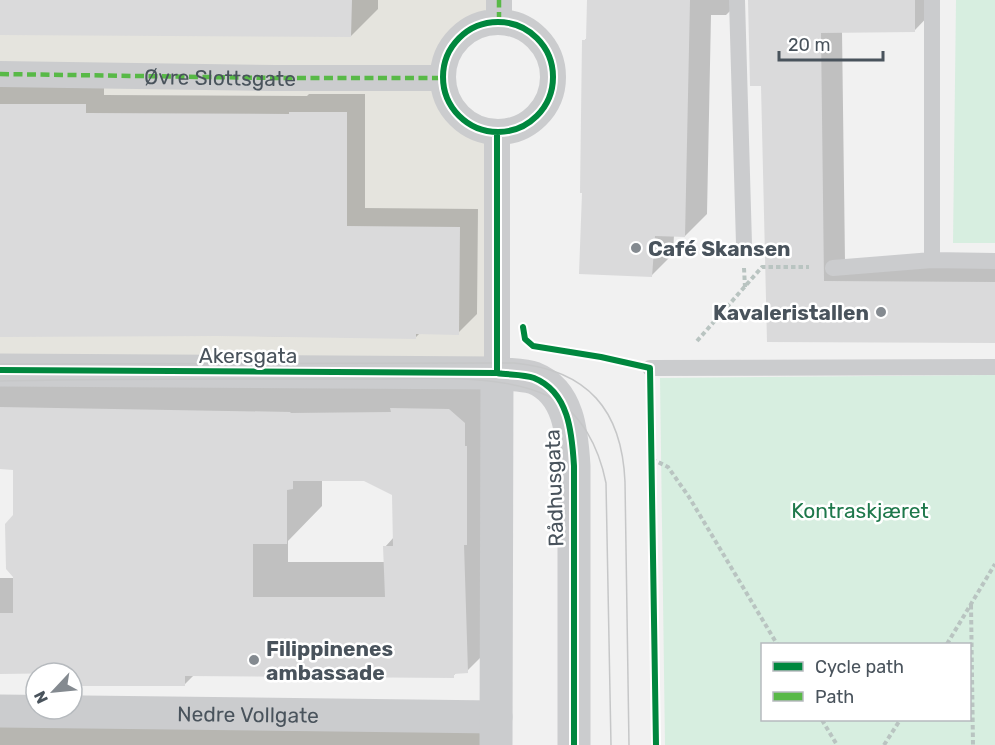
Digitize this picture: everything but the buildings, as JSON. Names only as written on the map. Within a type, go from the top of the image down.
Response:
[{"type":"street","points":[[499,10],[534,34],[546,50],[552,68],[552,87],[545,105],[533,120],[516,129],[497,132],[477,128],[459,117],[446,99],[442,78],[446,56],[458,37],[499,10]]},
{"type":"street","name":"Øvre Slottsgate","points":[[0,74],[442,78]]},
{"type":"street","points":[[496,731],[497,132]]},
{"type":"street","name":"Akersgata","points":[[0,370],[497,373]]},
{"type":"street","name":"Rådhusgata","points":[[497,373],[532,377],[550,388],[563,406],[572,437],[574,466],[574,745]]},
{"type":"street","name":"Nedre Vollgate","points":[[0,711],[496,731]]},
{"type":"lane","points":[[737,0],[744,244]]},
{"type":"lane","points":[[932,0],[932,260]]},
{"type":"lane","points":[[833,268],[932,260],[995,261]]},
{"type":"lane","points":[[650,368],[995,367]]},
{"type":"path","points":[[672,368],[762,267],[833,268]]},
{"type":"path","points":[[562,349],[650,368],[656,745]]},
{"type":"path","points":[[652,459],[668,467],[689,497],[776,643]]},
{"type":"path","points":[[947,643],[995,564]]},
{"type":"path","points":[[971,605],[973,745]]},
{"type":"path","points":[[823,721],[837,745]]},
{"type":"path","points":[[884,745],[899,721]]},
{"type":"shaded area","points":[[0,0],[499,0],[499,21],[477,25],[458,37],[446,56],[442,78],[446,99],[459,116],[477,128],[497,132],[497,373],[0,373]]},
{"type":"shaded area","points":[[0,711],[24,711],[24,721],[84,721],[84,712],[458,718],[496,745],[0,745]]},
{"type":"green space","points":[[956,0],[995,0],[995,243],[953,243]]},
{"type":"green space","name":"Kontraskjæret","points":[[995,375],[995,745],[665,745],[660,378]]},
{"type":"tram line","points":[[0,364],[514,363],[540,367],[562,374],[581,385],[596,398],[608,415],[617,434],[622,457],[625,482],[629,745]]},
{"type":"tram line","points":[[0,381],[451,378],[504,383],[527,388],[560,403],[579,421],[594,444],[606,483],[611,745]]},
{"type":"marked path","points":[[499,0],[499,21]]},
{"type":"marked path","points":[[0,74],[442,78]]},
{"type":"cycle path","points":[[498,22],[519,26],[537,38],[549,56],[553,77],[549,98],[537,116],[519,128],[498,132],[477,128],[459,116],[447,98],[443,77],[447,56],[459,38],[477,26],[498,22]]},
{"type":"cycle path","points":[[497,132],[497,373]]},
{"type":"cycle path","points":[[523,327],[525,339],[533,346],[650,368],[656,745]]},
{"type":"cycle path","points":[[0,370],[497,373],[530,377],[546,384],[562,403],[570,427],[573,453],[574,745]]},
{"type":"place","name":"Café Skansen","points":[[636,248]]},
{"type":"place","name":"Kavaleristallen","points":[[881,312]]},
{"type":"place","name":"Filippinenes ambassade","points":[[254,660]]}]
